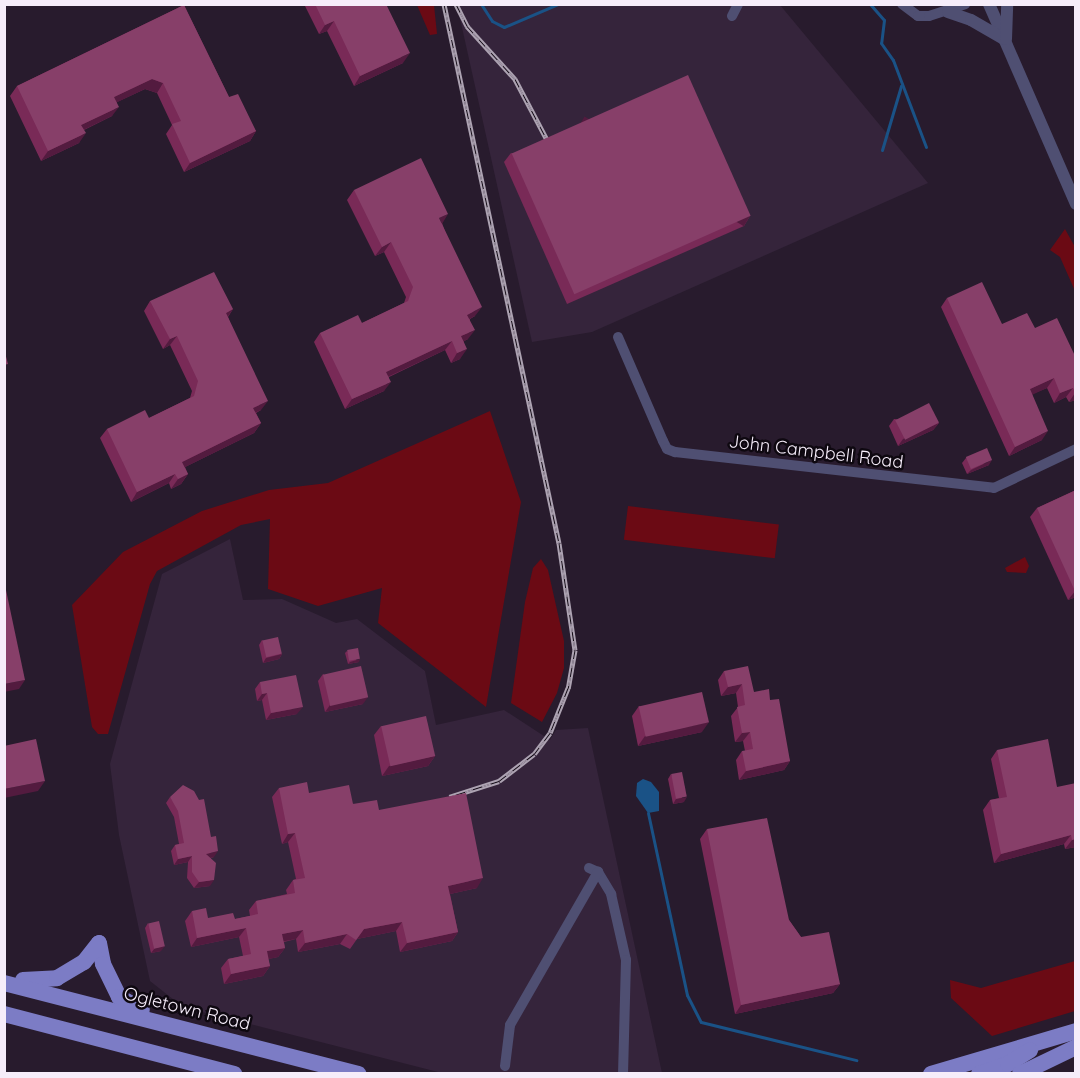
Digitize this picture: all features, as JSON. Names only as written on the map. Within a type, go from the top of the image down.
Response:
[{"type":"main road","points":[[4,981],[40,982],[57,978],[84,962],[99,944],[103,964],[119,997],[166,1024]]},
{"type":"main road","name":"Ogletown Road","points":[[4,981],[359,1074]]},
{"type":"main road","points":[[4,1014],[234,1074]]},
{"type":"main road","points":[[931,1074],[1076,1031]]},
{"type":"main road","points":[[980,1074],[1008,1064],[1046,1040]]},
{"type":"main road","points":[[1022,1074],[1076,1047]]},
{"type":"main road","points":[[1022,1074],[1076,1058]]},
{"type":"street","points":[[732,16],[738,4]]},
{"type":"street","points":[[902,4],[918,16],[948,12],[965,4]]},
{"type":"street","points":[[989,4],[1076,204]]},
{"type":"street","points":[[1005,41],[1007,4]]},
{"type":"street","points":[[948,12],[971,20],[1005,41]]},
{"type":"street","name":"John Campbell Road","points":[[618,337],[663,441],[667,449],[675,452],[994,488],[1076,450]]},
{"type":"street","points":[[503,1071],[507,1038],[516,1013],[593,870],[617,912],[626,960],[623,1074]]},
{"type":"shaded area","points":[[417,5],[434,5],[437,34],[430,35]]},
{"type":"shaded area","points":[[457,5],[780,5],[928,183],[592,332],[532,342]]},
{"type":"shaded area","points":[[1065,229],[1075,247],[1075,291],[1060,257],[1050,250]]},
{"type":"shaded area","points":[[490,411],[521,502],[486,707],[378,623],[382,588],[318,606],[268,589],[270,519],[241,525],[157,571],[150,584],[108,734],[98,734],[92,727],[72,605],[123,552],[202,511],[269,490],[328,483]]},
{"type":"shaded area","points":[[628,506],[779,525],[775,558],[624,540]]},
{"type":"shaded area","points":[[230,539],[243,600],[282,599],[336,623],[357,619],[425,671],[436,725],[504,710],[550,740],[556,730],[588,728],[662,1073],[442,1073],[183,1007],[150,981],[119,835],[110,764],[162,574]]},
{"type":"shaded area","points":[[1025,557],[1029,566],[1026,573],[1007,572],[1005,568]]},
{"type":"shaded area","points":[[541,559],[548,570],[564,641],[564,668],[557,693],[542,722],[511,703],[525,602],[533,568]]},
{"type":"shaded area","points":[[1075,961],[1075,1011],[992,1036],[951,998],[950,980],[981,988]]},
{"type":"water","points":[[643,779],[651,782],[659,792],[659,811],[648,813],[636,796],[637,783]]},
{"type":"building","points":[[315,4],[386,4],[410,53],[360,76],[334,21],[325,25]]},
{"type":"building","points":[[184,5],[229,97],[238,94],[256,131],[190,163],[172,124],[181,121],[163,83],[152,79],[114,97],[119,107],[81,125],[86,133],[48,151],[17,86]]},
{"type":"building","points":[[688,75],[751,216],[574,294],[512,154]]},
{"type":"building","points":[[421,158],[448,214],[439,218],[482,307],[467,315],[475,330],[461,336],[467,349],[457,353],[452,341],[386,372],[391,382],[352,399],[320,333],[358,315],[362,323],[408,301],[413,287],[391,242],[382,247],[354,190]]},
{"type":"building","points":[[214,272],[233,309],[226,313],[268,401],[253,408],[261,423],[182,462],[188,474],[178,479],[175,474],[137,492],[107,429],[145,410],[149,418],[194,396],[198,381],[177,336],[170,339],[150,301]]},
{"type":"building","points":[[982,282],[1002,324],[1027,313],[1035,328],[1057,318],[1076,358],[1076,393],[1073,388],[1060,393],[1054,378],[1030,389],[1048,431],[1015,447],[947,298]]},
{"type":"building","points":[[4,349],[8,364],[4,365]]},
{"type":"building","points":[[929,403],[939,423],[905,440],[895,420]]},
{"type":"building","points":[[987,448],[992,460],[971,469],[966,457]]},
{"type":"building","points":[[1076,490],[1076,590],[1075,591],[1037,508]]},
{"type":"building","points":[[4,590],[6,590],[25,680],[4,684]]},
{"type":"building","points":[[278,637],[282,654],[266,657],[262,641]]},
{"type":"building","points":[[358,648],[360,659],[349,661],[347,650]]},
{"type":"building","points":[[361,666],[368,697],[330,706],[323,675]]},
{"type":"building","points":[[748,666],[754,692],[769,689],[770,700],[779,699],[790,761],[746,771],[742,751],[753,749],[750,732],[742,733],[737,707],[745,705],[742,684],[728,687],[724,671]]},
{"type":"building","points":[[296,675],[303,707],[271,713],[267,693],[262,694],[260,682]]},
{"type":"building","points":[[702,692],[709,722],[646,737],[639,707]]},
{"type":"building","points":[[426,716],[435,756],[390,766],[381,726]]},
{"type":"building","points":[[36,739],[45,781],[4,789],[4,746]]},
{"type":"building","points":[[1048,739],[1057,787],[1076,783],[1076,839],[1072,840],[1071,835],[1001,854],[990,800],[1007,797],[997,750]]},
{"type":"building","points":[[682,772],[687,797],[676,799],[671,774]]},
{"type":"building","points":[[307,782],[309,793],[349,785],[353,804],[377,800],[379,810],[466,793],[483,878],[448,886],[458,932],[407,943],[402,922],[364,929],[356,940],[347,934],[305,943],[303,930],[282,934],[285,948],[267,951],[270,966],[231,974],[228,959],[251,954],[246,928],[197,938],[192,911],[206,908],[208,918],[233,913],[235,919],[258,914],[256,901],[295,893],[293,880],[305,878],[295,833],[288,834],[279,788]]},
{"type":"building","points":[[183,785],[194,791],[199,800],[204,799],[211,837],[216,836],[218,851],[206,854],[216,863],[214,880],[199,882],[192,872],[192,856],[178,859],[175,845],[184,843],[178,811],[170,797]]},
{"type":"building","points":[[767,818],[789,920],[801,937],[829,932],[840,984],[741,1005],[707,829]]},
{"type":"building","points":[[159,921],[165,946],[154,949],[148,923]]},
{"type":"waterway","points":[[481,4],[492,21],[504,27],[558,4]]},
{"type":"waterway","points":[[870,4],[884,20],[881,43],[893,60],[926,147]]},
{"type":"waterway","points":[[882,150],[901,86]]},
{"type":"waterway","points":[[648,813],[687,995],[701,1022],[856,1060]]},
{"type":"railway","points":[[444,4],[559,543],[575,650],[568,688],[550,733],[534,754],[499,781],[449,797]]},
{"type":"railway","points":[[456,4],[467,26],[515,79],[553,151]]}]
